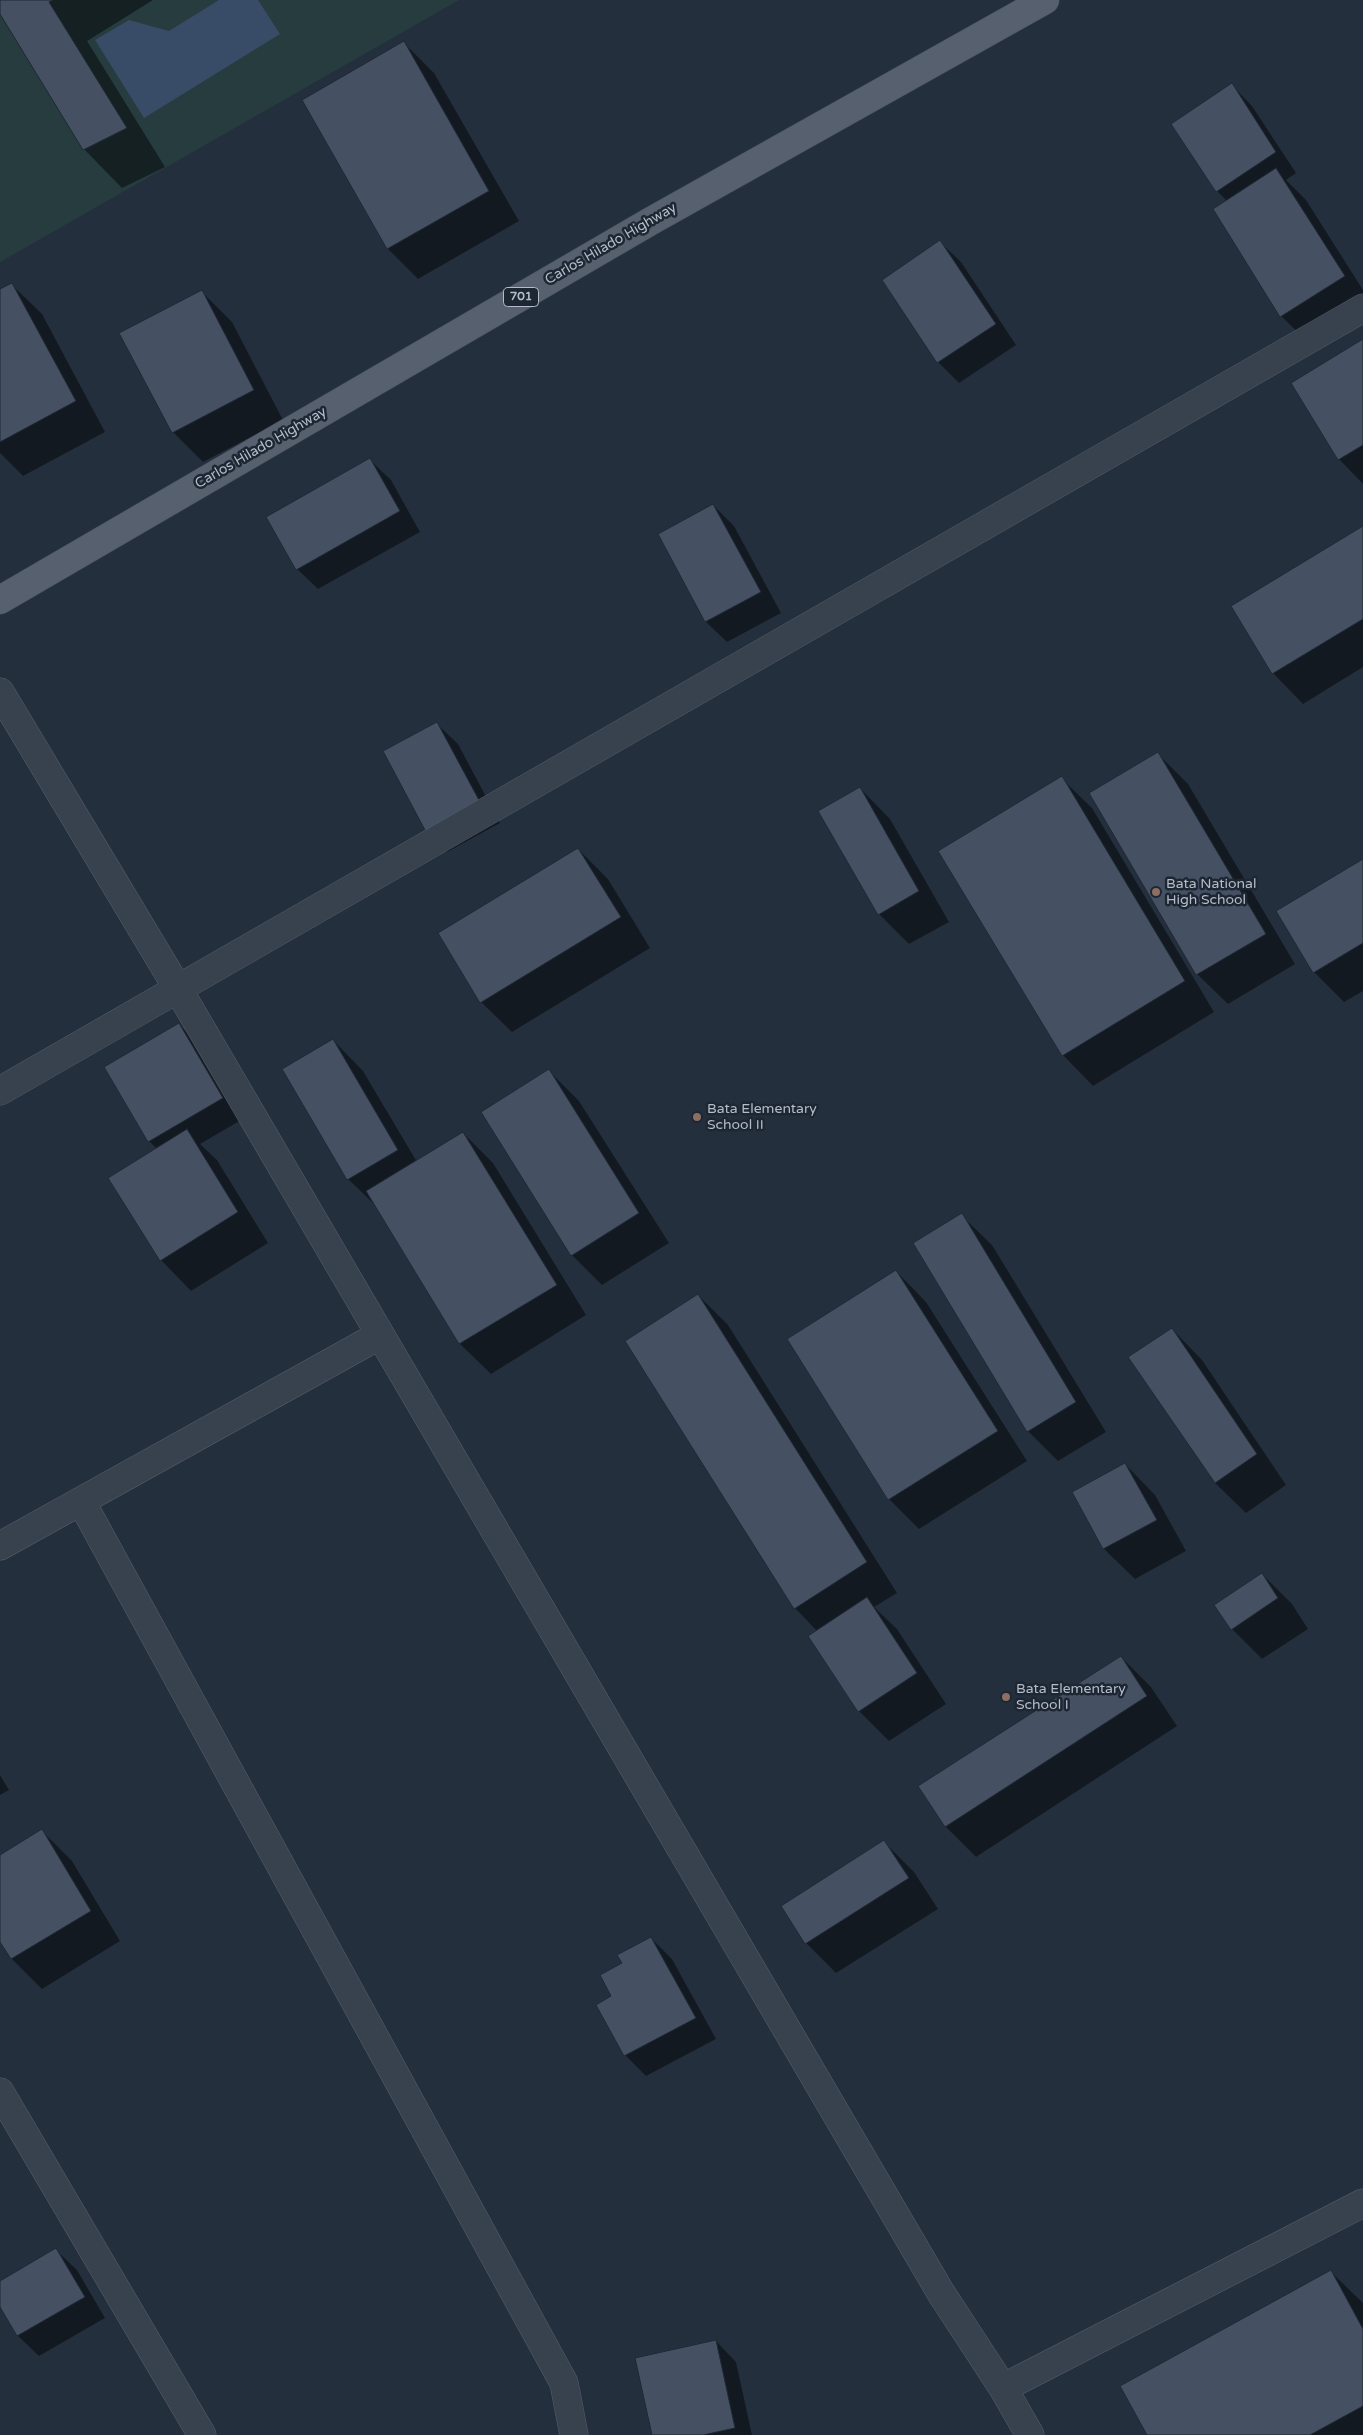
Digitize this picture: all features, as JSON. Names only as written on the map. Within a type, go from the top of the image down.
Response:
[{"type":"main road","name":"Carlos Hilado Highway","points":[[0,600],[651,221],[1045,0]]},
{"type":"street","points":[[0,1091],[1363,308]]},
{"type":"street","points":[[0,692],[178,989],[941,2292],[1003,2388],[1030,2435]]},
{"type":"street","points":[[0,1546],[380,1335]]},
{"type":"street","points":[[81,1501],[564,2383],[574,2435]]},
{"type":"street","points":[[0,2092],[202,2435]]},
{"type":"street","points":[[1003,2388],[1363,2203]]},
{"type":"green space","points":[[0,0],[459,0],[0,262]]},
{"type":"water","points":[[219,0],[258,0],[280,34],[144,118],[95,40],[129,20],[169,31]]},
{"type":"building","points":[[0,0],[53,0],[49,2],[127,128],[83,150],[0,14]]},
{"type":"building","points":[[404,41],[489,191],[387,249],[302,100]]},
{"type":"building","points":[[1232,83],[1276,152],[1216,192],[1171,124]]},
{"type":"building","points":[[1276,168],[1345,276],[1280,317],[1213,209]]},
{"type":"building","points":[[940,240],[996,324],[937,363],[882,280]]},
{"type":"building","points":[[12,283],[76,401],[0,442],[0,289]]},
{"type":"building","points":[[202,290],[254,390],[172,433],[119,333]]},
{"type":"building","points":[[1363,339],[1363,445],[1338,460],[1291,383]]},
{"type":"building","points":[[370,458],[400,511],[296,570],[266,517]]},
{"type":"building","points":[[713,504],[761,592],[705,622],[658,534]]},
{"type":"building","points":[[1363,526],[1363,619],[1272,674],[1231,606]]},
{"type":"building","points":[[437,722],[480,802],[426,832],[383,751]]},
{"type":"building","points":[[1158,752],[1266,934],[1196,975],[1089,793]]},
{"type":"building","points":[[1062,776],[1185,981],[1062,1056],[938,851]]},
{"type":"building","points":[[860,787],[919,891],[878,915],[818,811]]},
{"type":"building","points":[[578,848],[621,917],[480,1003],[438,933]]},
{"type":"building","points":[[1363,859],[1363,943],[1313,973],[1276,911]]},
{"type":"building","points":[[179,1023],[223,1098],[148,1142],[104,1067]]},
{"type":"building","points":[[333,1039],[398,1150],[347,1180],[282,1069]]},
{"type":"building","points":[[549,1069],[639,1213],[571,1256],[481,1112]]},
{"type":"building","points":[[187,1129],[238,1212],[160,1261],[108,1178]]},
{"type":"building","points":[[463,1132],[557,1285],[459,1344],[366,1191]]},
{"type":"building","points":[[962,1213],[1076,1402],[1027,1432],[913,1243]]},
{"type":"building","points":[[896,1270],[998,1431],[888,1500],[787,1339]]},
{"type":"building","points":[[698,1294],[867,1562],[794,1609],[625,1341]]},
{"type":"building","points":[[1172,1328],[1257,1454],[1215,1483],[1128,1357]]},
{"type":"building","points":[[1125,1463],[1157,1520],[1103,1549],[1072,1492]]},
{"type":"building","points":[[1262,1573],[1278,1598],[1231,1630],[1214,1605]]},
{"type":"building","points":[[867,1597],[917,1673],[858,1712],[808,1636]]},
{"type":"building","points":[[1121,1656],[1147,1696],[945,1827],[918,1786]]},
{"type":"building","points":[[42,1829],[91,1911],[11,1959],[0,1942],[0,1855]]},
{"type":"building","points":[[884,1840],[909,1878],[805,1944],[781,1906]]},
{"type":"building","points":[[651,1937],[696,2018],[624,2056],[596,2005],[611,1996],[600,1975],[622,1963],[617,1955]]},
{"type":"building","points":[[56,2248],[85,2297],[17,2336],[0,2307],[0,2281]]},
{"type":"building","points":[[1331,2270],[1363,2329],[1363,2406],[1310,2435],[1147,2435],[1120,2386]]},
{"type":"building","points":[[716,2340],[735,2428],[703,2435],[652,2435],[635,2358]]},
{"type":"place","name":"Bata National High School","points":[[1156,892]]},
{"type":"place","name":"Bata Elementary School II","points":[[697,1117]]},
{"type":"place","name":"Bata Elementary School I","points":[[1006,1697]]}]
